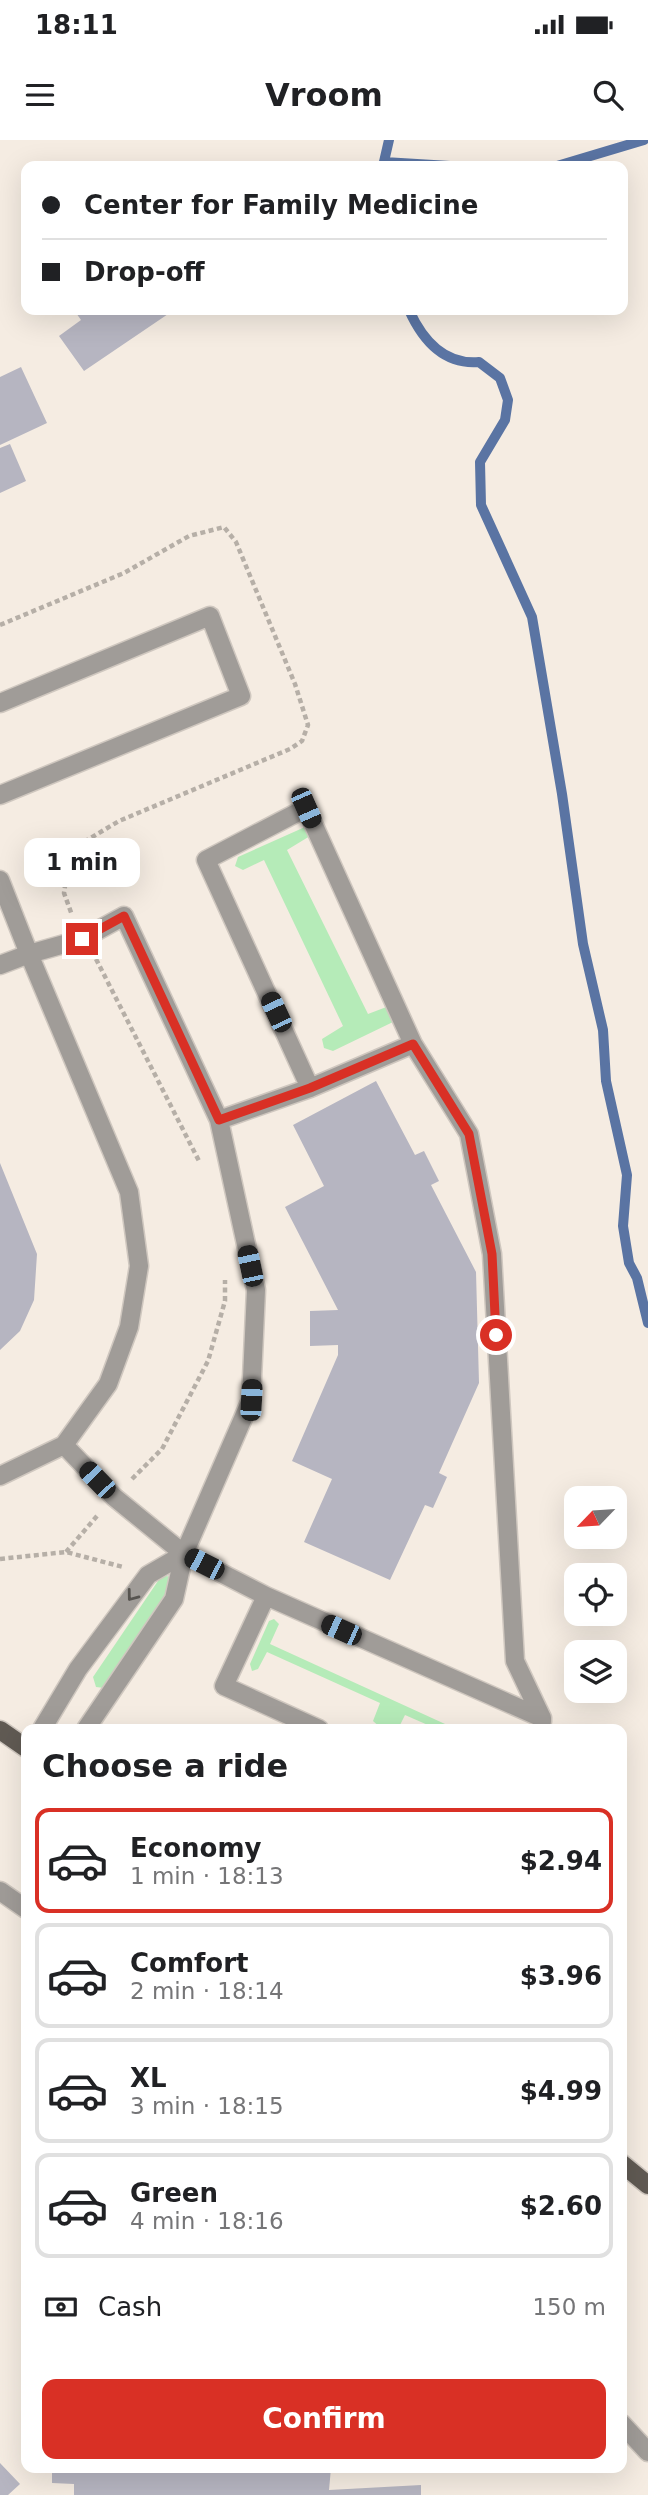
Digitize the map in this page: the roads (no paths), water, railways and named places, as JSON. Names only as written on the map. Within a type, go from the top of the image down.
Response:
[{"type":"main road","points":[[0,1730],[21,1745]]},
{"type":"main road","points":[[627,2168],[648,2185]]},
{"type":"lane","points":[[0,703],[210,616],[241,696],[0,795]]},
{"type":"lane","points":[[310,1088],[206,860],[306,808],[413,1044],[469,1134],[492,1254],[515,1661],[542,1724]]},
{"type":"lane","points":[[0,880],[128,1192],[139,1266],[129,1327],[108,1384],[64,1445],[0,1476]]},
{"type":"lane","points":[[0,965],[82,939],[124,916],[219,1120],[256,1290],[251,1400],[184,1554],[174,1598],[89,1724]]},
{"type":"lane","points":[[219,1120],[310,1088],[413,1044]]},
{"type":"lane","points":[[64,1445],[114,1497],[184,1554],[266,1596],[542,1724]]},
{"type":"lane","points":[[45,1724],[78,1669],[148,1574],[184,1554]]},
{"type":"lane","points":[[266,1596],[224,1686],[308,1724]]},
{"type":"lane","points":[[0,1891],[21,1906]]},
{"type":"lane","points":[[627,2429],[648,2452]]},
{"type":"waterway","points":[[384,161],[389,140]]},
{"type":"waterway","points":[[574,161],[644,140]]},
{"type":"waterway","points":[[412,315],[421,332],[436,349],[455,360],[479,362],[500,378],[508,400],[505,420],[480,462],[481,505],[532,617],[562,794],[583,944],[603,1030],[606,1081],[627,1175],[623,1226],[629,1263],[637,1278],[648,1323]]}]
